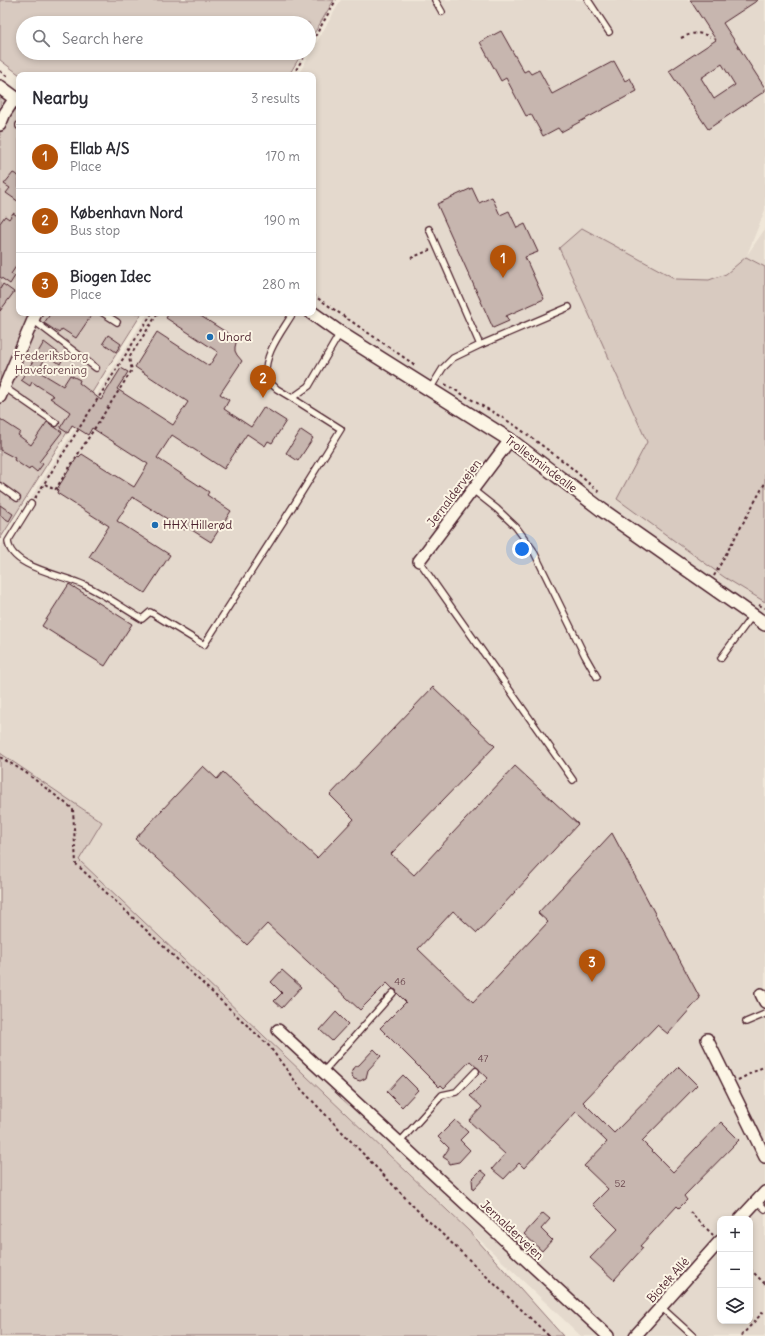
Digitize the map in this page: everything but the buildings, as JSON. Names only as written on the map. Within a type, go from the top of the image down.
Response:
[{"type":"street","points":[[0,87],[16,99]]},
{"type":"street","points":[[0,125],[5,113],[16,101]]},
{"type":"street","name":"Trollesmindealle","points":[[316,316],[340,333],[510,440],[602,510],[711,580],[752,616],[765,624]]},
{"type":"street","points":[[2,392],[34,317]]},
{"type":"street","name":"Jernaldervejen","points":[[419,561],[510,440]]},
{"type":"street","name":"Jernaldervejen","points":[[278,1030],[608,1336]]},
{"type":"street","points":[[707,1039],[765,1156]]},
{"type":"street","points":[[743,1216],[765,1192]]},
{"type":"street","name":"Biotek Allé","points":[[635,1336],[717,1239]]},
{"type":"lane","points":[[435,0],[442,12]]},
{"type":"lane","points":[[588,0],[609,32]]},
{"type":"lane","points":[[429,229],[480,345]]},
{"type":"lane","points":[[430,390],[443,368],[453,358],[569,307]]},
{"type":"lane","points":[[108,316],[117,322]]},
{"type":"lane","points":[[31,504],[8,541],[8,546],[12,553],[26,563],[54,575],[84,584],[142,619],[150,612],[204,645],[341,429],[277,389],[266,379],[265,371],[268,355],[291,316]]},
{"type":"lane","points":[[34,317],[96,368]]},
{"type":"lane","points":[[292,398],[309,386],[340,333]]},
{"type":"lane","points":[[2,392],[56,423]]},
{"type":"lane","points":[[0,486],[17,498]]},
{"type":"lane","points":[[473,490],[497,509],[516,527],[533,550],[585,656],[597,677]]},
{"type":"lane","points":[[419,561],[573,780]]},
{"type":"lane","points":[[721,658],[752,616]]},
{"type":"lane","points":[[323,1072],[393,993]]},
{"type":"lane","points":[[746,1022],[765,1014]]},
{"type":"lane","points":[[399,1142],[442,1095],[456,1092],[476,1071]]},
{"type":"lane","points":[[757,1201],[765,1209]]},
{"type":"lane","points":[[661,1307],[693,1336]]},
{"type":"path","points":[[316,35],[336,0]]},
{"type":"path","points":[[681,38],[691,33],[702,33],[710,37]]},
{"type":"path","points":[[295,72],[302,60]]},
{"type":"path","points":[[411,258],[437,247]]},
{"type":"path","points":[[316,297],[419,368]]},
{"type":"path","points":[[31,504],[150,316]]},
{"type":"path","points":[[45,484],[55,490],[132,370],[130,358],[156,316]]},
{"type":"path","points":[[125,356],[130,358]]},
{"type":"path","points":[[447,385],[513,424],[566,464],[605,497]]},
{"type":"path","points":[[711,580],[765,483]]},
{"type":"path","points":[[711,580],[720,579]]},
{"type":"path","points":[[754,601],[765,608]]},
{"type":"path","points":[[0,757],[25,772],[73,809],[76,864],[269,1046],[301,1089],[407,1199],[454,1247],[549,1336]]},
{"type":"path","points":[[730,1085],[765,1066]]},
{"type":"path","points":[[690,1212],[717,1239]]},
{"type":"path","points":[[753,1272],[765,1284]]},
{"type":"path","points":[[741,1336],[765,1310]]},
{"type":"shaded area","points":[[341,0],[765,0],[765,210],[747,255],[765,229],[765,1336],[581,1336],[79,860],[102,822],[0,753],[0,547],[146,316],[316,316],[316,72],[300,72],[307,60],[316,60],[316,44]]},
{"type":"green space","points":[[0,0],[334,0],[316,30],[316,16],[16,16],[16,60],[298,60],[291,72],[16,72],[0,60]]},
{"type":"green space","name":"Frederiksborg Haveforening","points":[[0,96],[16,108],[16,316],[140,316],[0,539]]},
{"type":"green space","points":[[582,228],[676,279],[709,280],[726,274],[746,257],[765,267],[765,602],[724,577],[617,499],[647,442],[559,248]]},
{"type":"green space","points":[[0,753],[102,822],[79,860],[469,1231],[563,1336],[0,1336]]},
{"type":"place","name":"Ellab A/S","points":[[503,278]]},
{"type":"place","name":"Unord","points":[[210,337]]},
{"type":"place","name":"København Nord","points":[[263,398]]},
{"type":"place","name":"HHX Hillerød","points":[[155,525]]},
{"type":"place","name":"Biogen Idec","points":[[592,982]]}]
